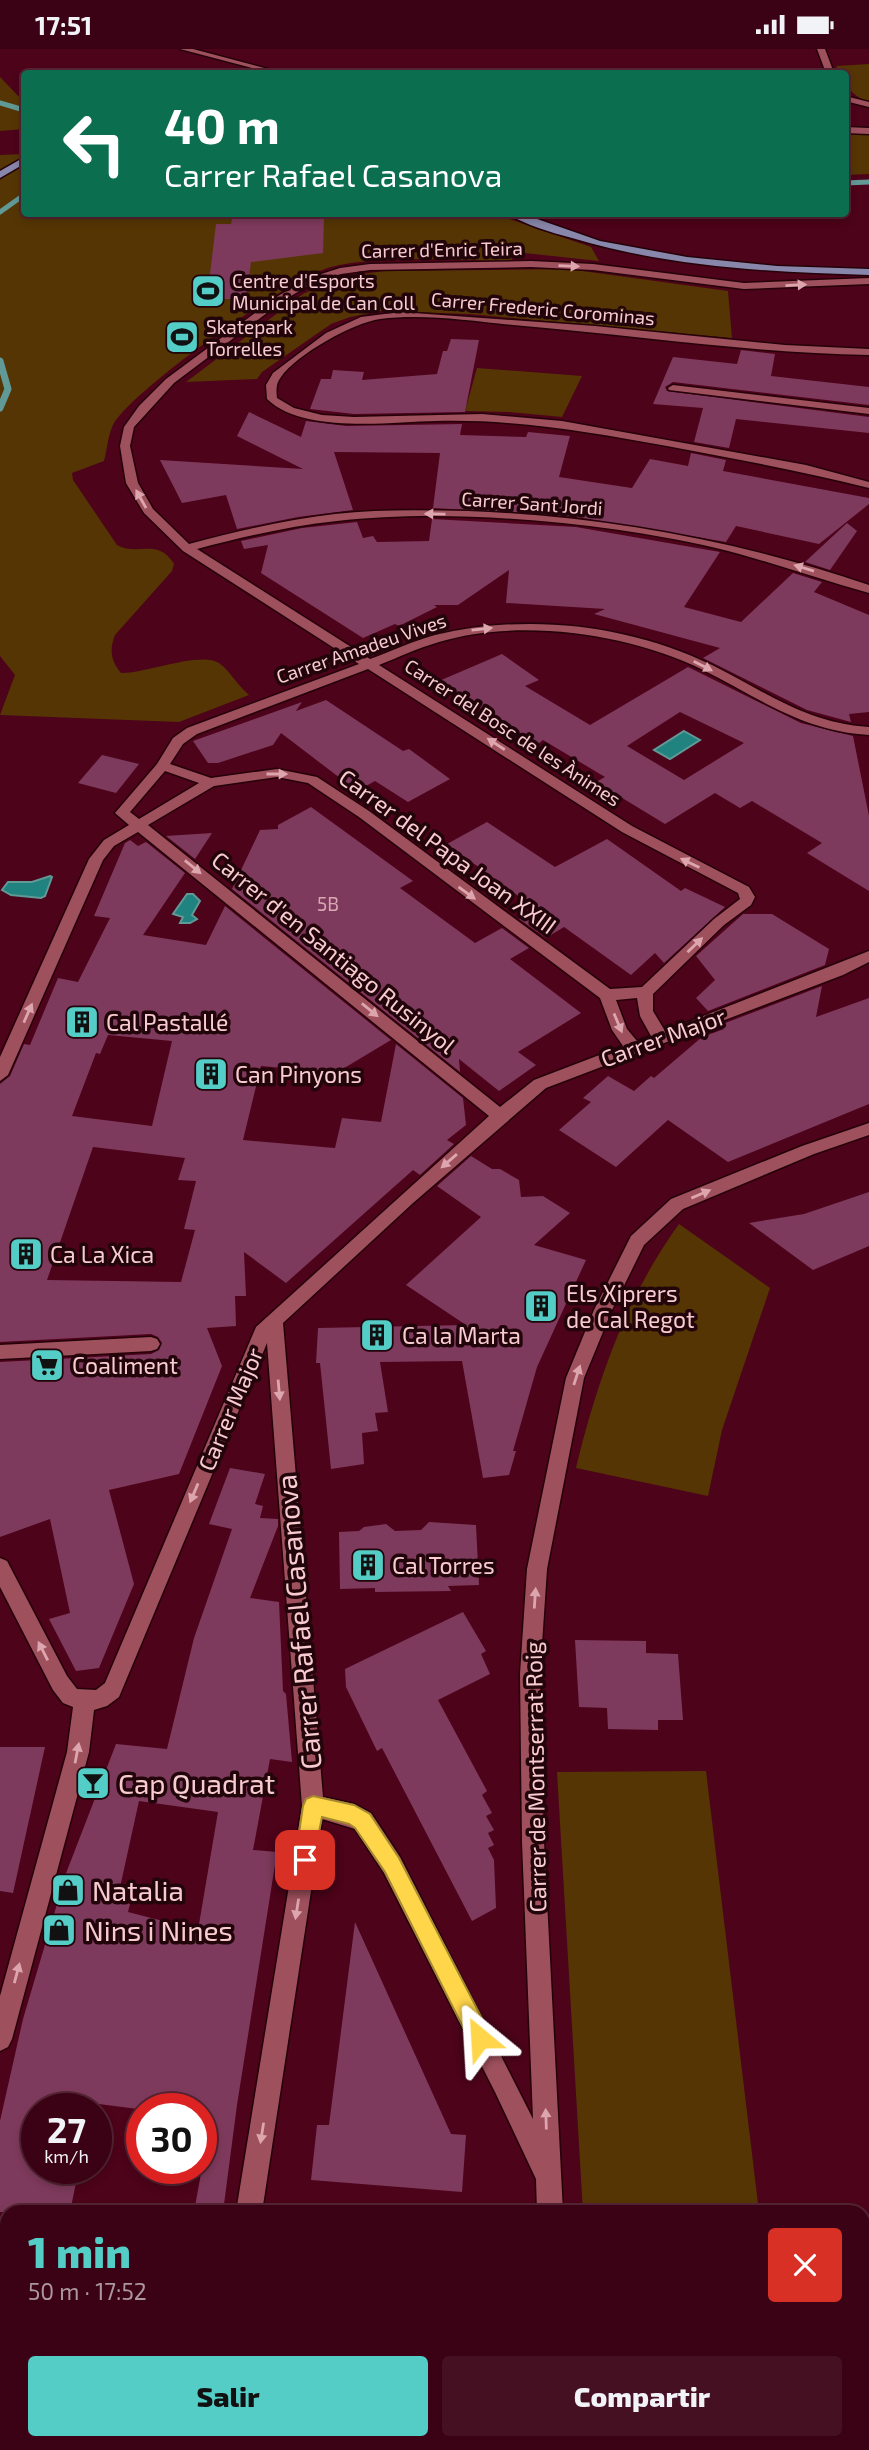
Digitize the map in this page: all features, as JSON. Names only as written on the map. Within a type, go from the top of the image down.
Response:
[{"type":"main road","points":[[0,175],[21,163]]},
{"type":"main road","points":[[521,217],[571,236],[640,254],[754,268],[869,272]]},
{"type":"street","points":[[184,49],[267,70]]},
{"type":"street","points":[[821,49],[829,70]]},
{"type":"street","points":[[849,99],[869,105]]},
{"type":"street","points":[[849,130],[869,131]]},
{"type":"street","name":"Carrer d'Enric Teira","points":[[187,548],[148,511],[132,483],[125,446],[129,427],[143,408],[170,381],[281,298],[312,280],[340,271],[370,267],[531,264],[593,267],[744,286],[869,281]]},
{"type":"street","name":"Carrer Frederic Corominas","points":[[869,352],[806,351],[618,331],[385,316],[364,319],[330,335],[284,368],[271,381],[269,388],[272,399],[290,410],[322,418],[354,420],[482,417],[562,424],[806,467],[869,485]]},
{"type":"street","points":[[673,388],[869,411]]},
{"type":"street","name":"Carrer Sant Jordi","points":[[187,548],[254,531],[324,518],[411,514],[523,517],[601,524],[733,548],[869,589]]},
{"type":"street","name":"Carrer del Bosc de les Ànimes","points":[[187,548],[627,829],[744,890],[748,897],[646,992]]},
{"type":"street","name":"Carrer Amadeu Vives","points":[[139,825],[122,813],[162,766],[178,741],[192,731],[369,662],[436,639],[473,630],[510,627],[592,632],[688,658],[802,717],[830,726],[869,731]]},
{"type":"street","points":[[162,766],[210,782]]},
{"type":"street","name":"Carrer del Papa Joan XXIII","points":[[210,782],[277,773],[312,780],[364,814],[607,995]]},
{"type":"street","points":[[0,1075],[96,859],[109,843],[210,782]]},
{"type":"street","name":"Carrer d'en Santiago Rusinyol","points":[[139,825],[499,1116]]},
{"type":"street","name":"Carrer Major","points":[[84,1701],[100,1699],[112,1690],[262,1332],[499,1116],[540,1084],[838,971],[869,955]]},
{"type":"street","points":[[633,1048],[620,1030],[607,995],[646,992],[643,1003],[648,1021],[661,1037]]},
{"type":"street","name":"Carrer de Montserrat Roig","points":[[550,2205],[533,1842],[530,1674],[537,1569],[575,1378],[603,1310],[637,1241],[677,1204],[808,1150],[869,1129]]},
{"type":"street","name":"Carrer Rafael Casanova","points":[[250,2205],[313,1806],[274,1322]]},
{"type":"street","points":[[0,1352],[151,1344]]},
{"type":"street","points":[[0,1567],[60,1683],[70,1696],[84,1701],[78,1752],[0,2039]]},
{"type":"street","points":[[313,1806],[354,1815],[363,1821],[392,1865],[516,2108],[548,2180]]},
{"type":"shaded area","points":[[869,64],[869,102],[859,98],[849,87],[849,70],[838,70],[836,66]]},
{"type":"shaded area","points":[[0,77],[21,99],[21,129],[0,131]]},
{"type":"shaded area","points":[[849,133],[869,134],[869,174],[849,175]]},
{"type":"shaded area","points":[[21,154],[21,217],[504,217],[591,247],[599,261],[515,252],[511,256],[512,261],[397,259],[331,267],[311,275],[249,312],[180,362],[149,387],[113,425],[104,461],[72,473],[73,480],[117,545],[161,551],[174,564],[172,571],[115,635],[112,655],[121,673],[186,661],[210,660],[223,666],[249,695],[179,722],[0,715],[15,675],[0,656],[0,155]]},
{"type":"shaded area","points":[[568,269],[728,291],[732,338],[469,314],[381,311],[331,324],[262,372],[257,379],[186,382],[303,294],[340,277],[384,271]]},
{"type":"shaded area","points":[[477,368],[582,376],[562,417],[465,411]]},
{"type":"shaded area","points":[[679,1224],[770,1288],[722,1430],[708,1496],[576,1468],[604,1372],[616,1341],[644,1281]]},
{"type":"shaded area","points":[[706,1771],[758,2205],[583,2205],[557,1772]]},
{"type":"water","points":[[684,731],[700,740],[670,759],[654,750]]},
{"type":"water","points":[[52,877],[45,896],[41,898],[11,895],[2,890],[8,882],[32,882]]},
{"type":"water","points":[[187,894],[193,894],[200,901],[192,915],[197,919],[190,923],[180,923],[183,917],[173,914]]},
{"type":"building","points":[[324,218],[323,253],[251,262],[246,299],[207,299],[216,224],[231,224],[232,219]]},
{"type":"building","points":[[451,339],[479,340],[465,412],[354,414],[310,409],[321,379],[331,379],[333,370],[364,372],[362,380],[437,374],[443,351],[447,351]]},
{"type":"building","points":[[741,350],[775,354],[771,376],[869,387],[869,405],[673,382],[665,387],[667,391],[869,417],[869,433],[736,419],[729,448],[694,442],[703,408],[653,404],[673,357],[737,364]]},
{"type":"building","points":[[249,412],[301,437],[306,421],[347,426],[462,424],[460,435],[526,437],[528,432],[570,436],[559,477],[632,488],[650,459],[688,466],[691,453],[726,460],[723,471],[869,498],[869,504],[819,544],[736,526],[726,542],[571,516],[433,508],[440,453],[334,452],[353,510],[237,529],[226,495],[182,503],[160,460],[303,469],[237,436]]},
{"type":"building","points":[[432,519],[576,527],[720,552],[684,607],[741,622],[793,573],[822,582],[814,592],[869,615],[869,712],[849,714],[851,722],[807,710],[703,658],[720,648],[594,614],[605,609],[506,603],[509,570],[458,605],[434,605],[437,607],[399,626],[395,624],[363,638],[261,573],[268,545],[244,549],[241,541],[302,528],[357,522],[363,538],[373,536],[377,542],[429,541]]},
{"type":"building","points":[[847,523],[857,531],[830,570],[805,562]]},
{"type":"building","points":[[502,654],[539,680],[525,686],[590,725],[688,667],[801,723],[853,736],[869,816],[869,891],[807,853],[822,843],[752,801],[740,808],[715,793],[665,824],[596,782],[605,777],[543,740],[538,744],[478,707],[474,709],[439,681]],"holes":[[[680,712],[744,743],[684,780],[627,746]]]},
{"type":"building","points":[[326,700],[403,751],[409,749],[450,779],[408,802],[375,781],[357,791],[281,733],[273,745],[218,763],[208,763],[193,741],[302,702],[296,711]]},
{"type":"building","points":[[102,755],[139,764],[116,793],[78,783]]},
{"type":"building","points":[[311,807],[413,881],[400,888],[475,943],[502,928],[529,948],[510,959],[581,1013],[518,1052],[536,1065],[499,1091],[459,1059],[460,1072],[232,889],[260,830],[278,829],[278,825]]},
{"type":"building","points":[[487,822],[555,867],[607,839],[681,891],[685,888],[725,907],[664,963],[655,953],[631,975],[564,927],[546,938],[519,919],[536,909],[447,844]]},
{"type":"building","points":[[212,833],[195,859],[166,836]]},
{"type":"building","points":[[130,840],[138,846],[146,842],[185,873],[143,935],[206,945],[225,906],[391,1040],[336,1073],[261,1066],[243,1140],[335,1148],[342,1118],[381,1122],[396,1044],[463,1098],[466,1125],[447,1140],[454,1144],[420,1175],[413,1170],[286,1283],[244,1252],[246,1296],[235,1296],[236,1326],[207,1328],[222,1366],[179,1474],[109,1490],[134,1584],[99,1668],[76,1671],[49,1619],[70,1613],[50,1519],[0,1537],[0,1362],[151,1354],[159,1350],[162,1343],[158,1337],[151,1334],[0,1342],[0,1084],[10,1076],[24,1044],[30,1045],[58,978],[78,982],[110,918],[94,916],[125,843]],"holes":[[[108,1035],[172,1041],[152,1126],[72,1116],[96,1053],[100,1054]],[[93,1147],[185,1158],[178,1180],[196,1181],[184,1229],[195,1230],[181,1282],[47,1280]]]},
{"type":"building","points":[[743,914],[772,914],[829,949],[825,965],[708,1011],[696,998],[715,980],[696,956]]},
{"type":"building","points":[[822,986],[816,1017],[869,998],[869,1104],[728,1162],[668,1120],[616,1167],[559,1130],[591,1102],[583,1098],[608,1076],[634,1091],[651,1076],[654,1078],[702,1037],[724,1029],[720,1025]]},
{"type":"building","points":[[471,1156],[492,1169],[500,1169],[519,1180],[521,1197],[543,1196],[570,1213],[534,1245],[586,1260],[537,1367],[513,1451],[516,1451],[509,1475],[483,1478],[462,1361],[380,1362],[388,1412],[375,1413],[378,1431],[362,1433],[364,1464],[331,1469],[320,1363],[316,1363],[318,1328],[466,1325],[406,1285],[481,1217],[437,1186]]},
{"type":"building","points":[[869,1192],[869,1246],[813,1270],[749,1223],[804,1214]]},
{"type":"building","points":[[230,1468],[265,1474],[255,1504],[263,1506],[260,1518],[278,1519],[278,1526],[250,1598],[279,1602],[283,1691],[286,1694],[292,1762],[270,1759],[253,1850],[277,1852],[224,2205],[195,2205],[199,2184],[217,2184],[217,2093],[126,2093],[126,2107],[112,2106],[112,2093],[21,2093],[21,2184],[76,2184],[71,2205],[0,2205],[0,2121],[23,2019],[58,1894],[116,1744],[167,1749],[194,1638],[232,1529],[209,1524]],"holes":[[[139,1801],[218,1812],[198,1930],[128,1912],[130,1904],[117,1901]]]},
{"type":"building","points":[[429,1522],[476,1525],[479,1585],[448,1586],[451,1591],[375,1592],[375,1588],[340,1589],[339,1532],[359,1531],[364,1527],[386,1524],[395,1531],[421,1530]]},
{"type":"building","points":[[463,1612],[486,1651],[481,1654],[490,1674],[438,1700],[487,1791],[482,1795],[492,1813],[486,1816],[494,1830],[488,1833],[494,1845],[488,1848],[494,1860],[496,1908],[472,1921],[382,1748],[377,1751],[346,1687],[345,1669]]},
{"type":"building","points":[[575,1640],[646,1641],[646,1653],[678,1654],[683,1720],[658,1720],[658,1730],[608,1729],[607,1708],[579,1707]]},
{"type":"building","points":[[0,1747],[45,1747],[13,1893],[0,1891]]},
{"type":"building","points":[[355,1922],[451,2134],[466,2135],[462,2192],[311,2180],[317,2125],[329,2125]]},
{"type":"waterway","points":[[0,103],[21,109]]},
{"type":"waterway","points":[[849,183],[869,182]]},
{"type":"waterway","points":[[0,212],[21,197]]},
{"type":"waterway","points":[[0,361],[8,389],[0,408]]},
{"type":"place","name":"Centre d'Esports Municipal de Can Coll","points":[[208,291]]},
{"type":"place","name":"Skatepark Torrelles","points":[[182,337]]},
{"type":"place","name":"Cal Pastallé","points":[[82,1022]]},
{"type":"place","name":"Can Pinyons","points":[[211,1074]]},
{"type":"place","name":"Ca La Xica","points":[[26,1254]]},
{"type":"place","name":"Els Xiprers de Cal Regot","points":[[541,1306]]},
{"type":"place","name":"Ca la Marta","points":[[377,1335]]},
{"type":"place","name":"Coaliment","points":[[47,1365]]},
{"type":"place","name":"Cal Torres","points":[[368,1565]]},
{"type":"place","name":"Cap Quadrat","points":[[93,1783]]},
{"type":"place","name":"Natalia","points":[[68,1890]]},
{"type":"place","name":"Nins i Nines","points":[[59,1930]]},
{"type":"route","points":[[305,1860],[313,1806],[354,1815],[363,1821],[392,1865],[480,2038]]}]
